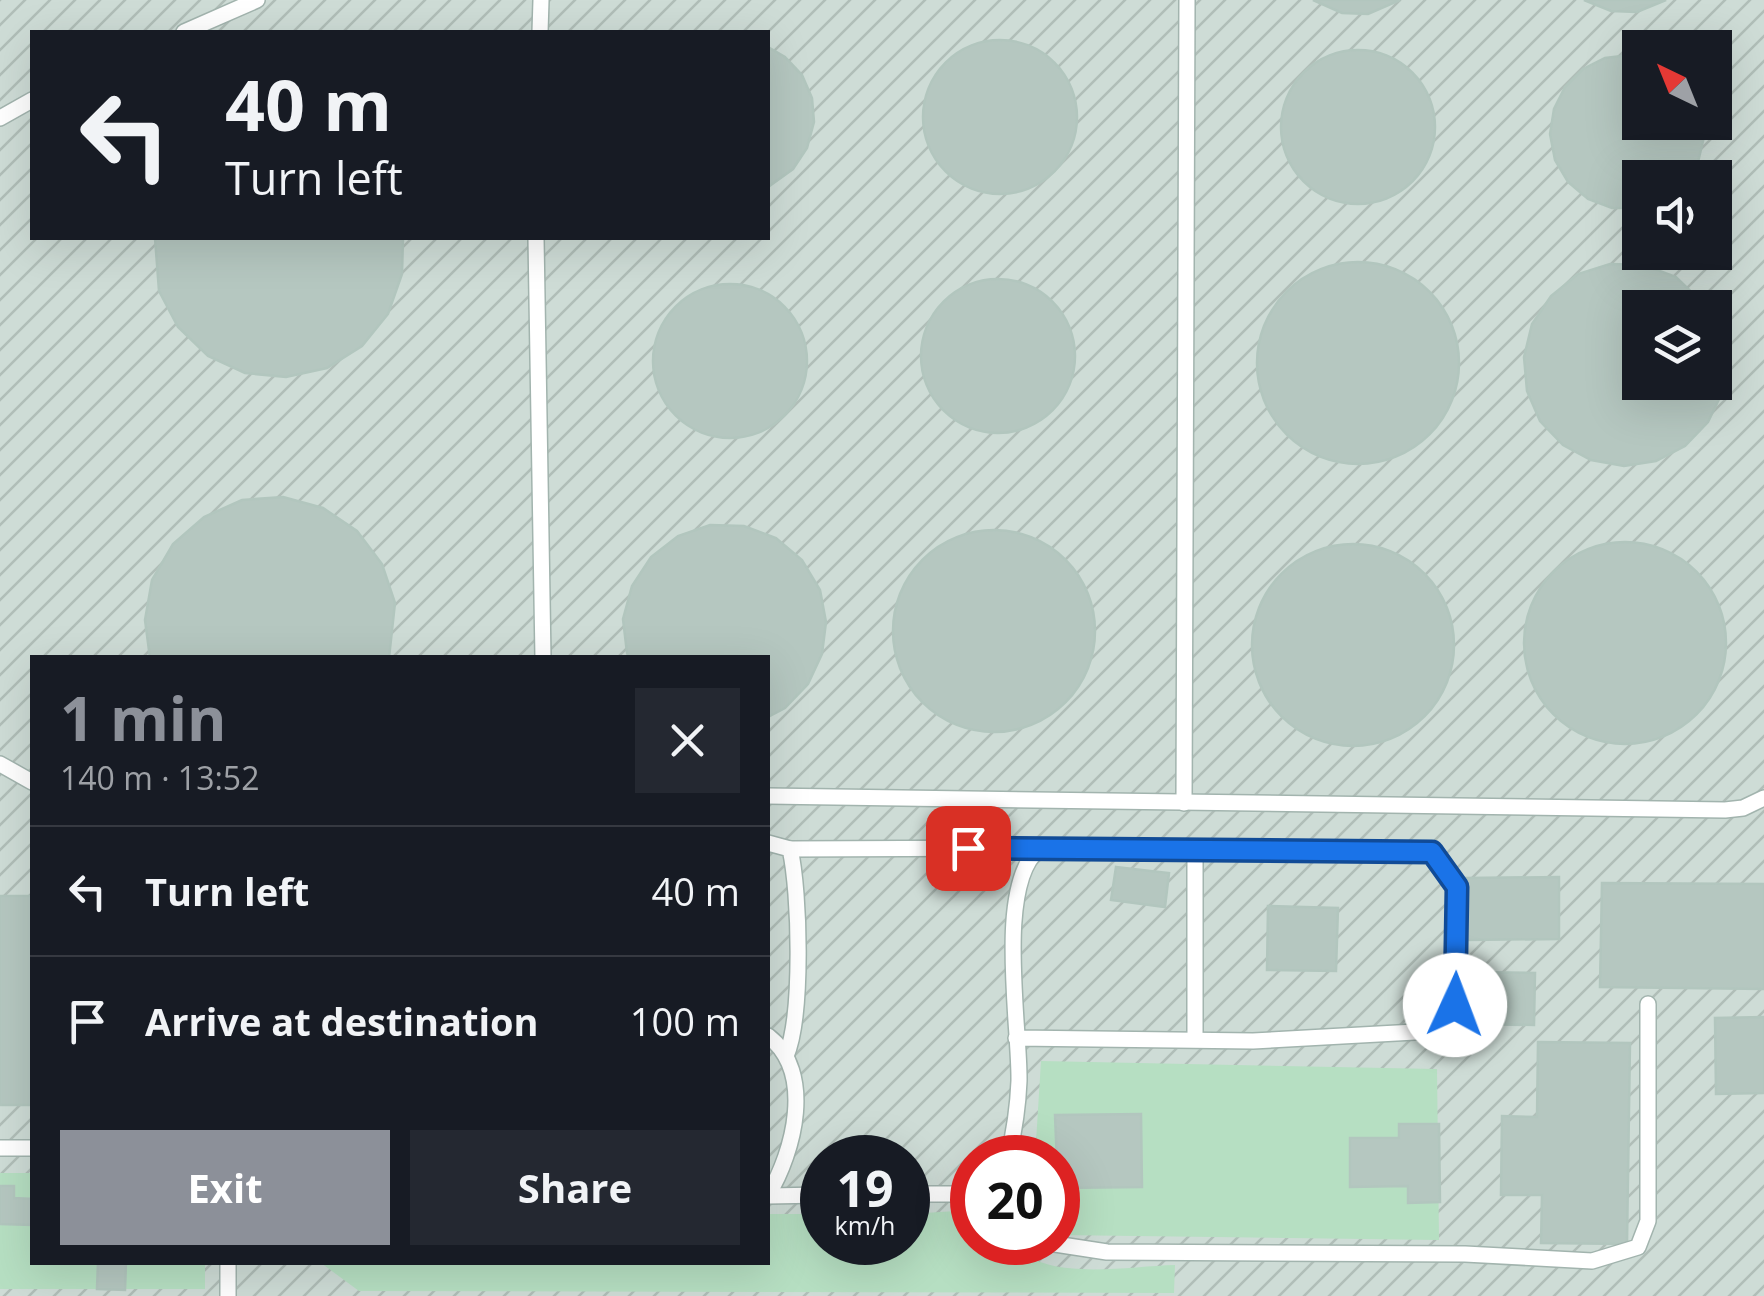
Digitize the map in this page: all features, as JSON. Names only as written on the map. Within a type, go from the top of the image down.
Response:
[{"type":"lane","points":[[189,30],[257,0]]},
{"type":"lane","points":[[540,0],[540,30]]},
{"type":"lane","points":[[1184,803],[1187,0]]},
{"type":"lane","points":[[0,118],[30,101]]},
{"type":"lane","points":[[536,240],[543,655]]},
{"type":"lane","points":[[0,764],[30,781]]},
{"type":"lane","points":[[770,796],[1725,810],[1743,808],[1764,798]]},
{"type":"lane","points":[[770,843],[790,850],[1432,852],[1457,887],[1455,1005],[1447,1020],[1433,1031],[1253,1041],[1016,1038]]},
{"type":"lane","points":[[1011,1135],[1019,1082],[1017,892],[1026,859],[1040,848]]},
{"type":"lane","points":[[786,1056],[796,1005],[797,888],[790,850]]},
{"type":"lane","points":[[1195,852],[1195,1039]]},
{"type":"lane","points":[[1080,1248],[1107,1252],[1465,1254],[1592,1260],[1626,1253],[1638,1247],[1648,1221],[1648,1004]]},
{"type":"lane","points":[[770,1038],[786,1056],[794,1077],[794,1112],[782,1171],[770,1192]]},
{"type":"lane","points":[[0,1148],[30,1148]]},
{"type":"lane","points":[[770,1196],[800,1196]]},
{"type":"lane","points":[[228,1265],[228,1296]]},
{"type":"shaded area","points":[[0,0],[1764,0],[1764,1296],[0,1296]]},
{"type":"green space","points":[[1041,1061],[1437,1069],[1439,1240],[1080,1235],[1080,1135],[1036,1135]]},
{"type":"green space","points":[[0,1173],[30,1173],[30,1265],[205,1265],[205,1289],[0,1289]]},
{"type":"green space","points":[[950,1211],[950,1265],[1111,1269],[1175,1265],[1174,1293],[359,1291],[324,1265],[770,1265],[770,1214],[800,1214],[800,1265],[930,1265],[930,1213]]},
{"type":"building","points":[[1313,0],[1400,0],[1368,14],[1342,13]]},
{"type":"building","points":[[1584,0],[1666,0],[1637,12],[1611,11]]},
{"type":"building","points":[[1000,40],[1029,46],[1054,63],[1071,88],[1077,117],[1071,146],[1054,171],[1029,188],[1000,194],[971,188],[946,171],[929,146],[923,117],[929,88],[946,63],[971,46]]},
{"type":"building","points":[[770,48],[802,75],[812,98],[814,122],[807,148],[793,169],[770,186]]},
{"type":"building","points":[[1358,50],[1387,56],[1412,73],[1429,98],[1435,127],[1429,156],[1412,181],[1387,198],[1358,204],[1329,198],[1304,181],[1287,156],[1281,127],[1287,98],[1304,73],[1329,56]]},
{"type":"building","points":[[1622,56],[1622,140],[1703,140],[1698,160],[1622,160],[1622,208],[1588,199],[1568,182],[1555,160],[1550,134],[1554,109],[1565,87],[1583,69],[1605,58]]},
{"type":"building","points":[[155,240],[403,240],[402,274],[388,314],[362,346],[327,368],[286,377],[245,373],[208,356],[178,327],[159,291]]},
{"type":"building","points":[[1358,262],[1397,270],[1429,292],[1451,324],[1459,363],[1451,402],[1429,434],[1397,456],[1358,464],[1319,456],[1287,434],[1265,402],[1257,363],[1265,324],[1287,292],[1319,270]]},
{"type":"building","points":[[1622,264],[1622,270],[1657,270],[1676,277],[1689,290],[1622,290],[1622,400],[1719,400],[1708,422],[1685,446],[1656,461],[1624,466],[1591,460],[1563,445],[1540,421],[1527,391],[1524,357],[1532,324],[1551,296],[1578,274]]},
{"type":"building","points":[[998,279],[1027,285],[1052,302],[1069,327],[1075,356],[1069,385],[1052,410],[1027,427],[998,433],[969,427],[944,410],[927,385],[921,356],[927,327],[944,302],[969,285]]},
{"type":"building","points":[[730,284],[759,290],[784,307],[801,332],[807,361],[801,390],[784,415],[759,432],[730,438],[701,432],[676,415],[659,390],[653,361],[659,332],[676,307],[701,290]]},
{"type":"building","points":[[283,497],[323,508],[357,531],[382,564],[395,603],[389,655],[150,655],[145,620],[152,580],[173,544],[204,517],[242,500]]},
{"type":"building","points":[[710,525],[744,526],[776,538],[802,560],[820,590],[826,622],[822,654],[808,684],[785,708],[770,716],[770,655],[628,655],[623,619],[632,586],[651,557],[678,536]]},
{"type":"building","points":[[994,530],[1033,538],[1065,560],[1087,592],[1095,631],[1087,670],[1065,702],[1033,724],[994,732],[955,724],[923,702],[901,670],[893,631],[901,592],[923,560],[955,538]]},
{"type":"building","points":[[1625,542],[1664,550],[1696,572],[1718,604],[1726,643],[1718,682],[1696,714],[1664,736],[1625,744],[1586,736],[1554,714],[1532,682],[1524,643],[1532,604],[1554,572],[1586,550]]},
{"type":"building","points":[[1353,544],[1392,552],[1424,574],[1446,606],[1454,645],[1446,684],[1424,716],[1392,738],[1353,746],[1314,738],[1282,716],[1260,684],[1252,645],[1260,606],[1282,574],[1314,552]]},
{"type":"building","points":[[1116,867],[1169,873],[1165,907],[1111,900]]},
{"type":"building","points":[[1559,877],[1559,939],[1467,940],[1466,878]]},
{"type":"building","points":[[1602,883],[1764,884],[1764,989],[1600,987]]},
{"type":"building","points":[[0,896],[30,896],[30,1105],[0,1105]]},
{"type":"building","points":[[1268,906],[1338,908],[1336,971],[1267,970]]},
{"type":"building","points":[[1472,972],[1535,973],[1534,1025],[1470,1024]]},
{"type":"building","points":[[1764,1017],[1764,1093],[1716,1094],[1715,1018]]},
{"type":"building","points":[[1538,1042],[1630,1043],[1627,1244],[1541,1243],[1542,1195],[1501,1195],[1502,1116],[1537,1117]]},
{"type":"building","points":[[1141,1114],[1142,1187],[1080,1188],[1080,1135],[1056,1135],[1055,1115]]},
{"type":"building","points":[[1399,1124],[1439,1124],[1440,1202],[1408,1203],[1408,1186],[1350,1187],[1350,1138],[1399,1138]]},
{"type":"building","points":[[0,1186],[14,1186],[14,1198],[30,1199],[30,1225],[0,1224]]},
{"type":"building","points":[[98,1265],[126,1265],[125,1290],[97,1289]]},
{"type":"route","points":[[968,848],[1432,852],[1457,887],[1455,1005]]}]
